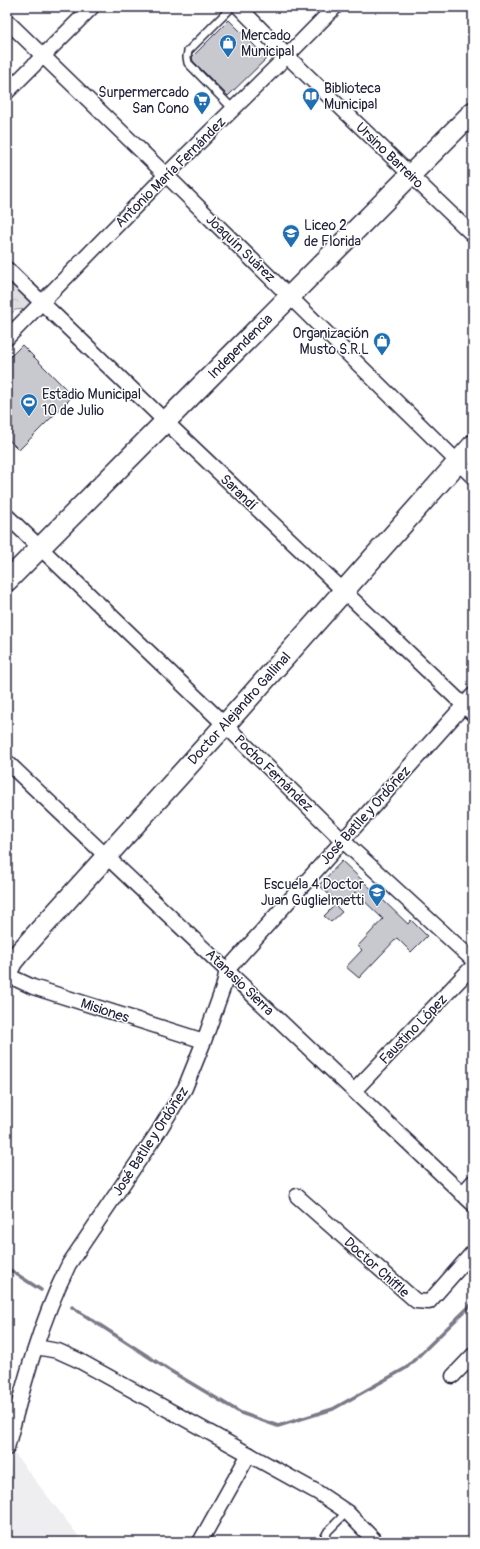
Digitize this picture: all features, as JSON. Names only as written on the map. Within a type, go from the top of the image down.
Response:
[{"type":"street","points":[[7,92],[92,7]]},
{"type":"street","name":"Ursino Barreiro","points":[[238,7],[473,235]]},
{"type":"street","name":"Antonio María Fernández","points":[[7,338],[166,175],[335,7]]},
{"type":"street","name":"Joaquín Suárez","points":[[7,21],[290,296],[473,477]]},
{"type":"street","name":"Independencia","points":[[7,581],[473,112]]},
{"type":"street","name":"Sarandí","points":[[7,269],[343,591],[470,704]]},
{"type":"street","name":"Doctor Alejandro Gallinal","points":[[7,972],[21,951],[225,725],[473,445]]},
{"type":"street","name":"Pocho Fernández","points":[[7,516],[225,725],[342,840],[473,960]]},
{"type":"street","name":"José Batlle y Ordóñez","points":[[7,1448],[36,1347],[51,1304],[69,1264],[174,1108],[193,1071],[223,988],[227,970],[342,840],[470,704]]},
{"type":"street","name":"Atanasio Sierra","points":[[7,762],[473,1204]]},
{"type":"street","name":"Faustino López","points":[[354,1091],[473,966]]},
{"type":"street","name":"Misiones","points":[[7,975],[33,987],[204,1042]]},
{"type":"street","points":[[462,1194],[473,1182]]},
{"type":"street","name":"Doctor Chiffle","points":[[297,1196],[416,1301],[429,1302],[473,1252]]},
{"type":"street","points":[[36,1347],[58,1351],[78,1360],[317,1492],[347,1512],[376,1542]]},
{"type":"street","points":[[453,1376],[473,1355]]},
{"type":"street","points":[[200,1542],[249,1454]]},
{"type":"lane","points":[[232,7],[188,50],[187,57],[188,62],[233,109]]},
{"type":"lane","points":[[322,1542],[328,1530],[347,1512]]},
{"type":"shaded area","points":[[14,1453],[83,1542],[7,1542],[7,1484]]},
{"type":"green space","points":[[7,278],[32,302],[26,309],[15,310],[7,318]]},
{"type":"building","name":"Mercado Municipal","points":[[229,20],[267,58],[228,96],[193,61],[192,57]]},
{"type":"building","name":"Estadio Municipal 10 de Julio","points":[[22,345],[73,396],[19,450],[7,438],[7,360]]},
{"type":"building","points":[[342,861],[408,924],[411,920],[427,936],[411,952],[397,938],[359,978],[346,967],[362,950],[358,946],[383,919],[355,892],[341,906],[319,885]]},
{"type":"building","points":[[335,905],[342,912],[331,922],[324,916]]},
{"type":"waterway","points":[[7,1268],[41,1290]]},
{"type":"waterway","points":[[72,1307],[169,1370],[241,1413],[278,1426],[333,1409],[406,1368],[473,1303]]},
{"type":"place","name":"Mercado Municipal","points":[[228,58]]},
{"type":"place","name":"Biblioteca Municipal","points":[[311,111]]},
{"type":"place","name":"Surpermercado San Cono","points":[[202,115]]},
{"type":"place","name":"Liceo 2 de Florida","points":[[291,248]]},
{"type":"place","name":"Organización Musto S.R.L","points":[[382,356]]},
{"type":"place","name":"Estadio Municipal 10 de Julio","points":[[29,417]]},
{"type":"place","name":"Escuela 4 Doctor Juan Guglielmetti","points":[[377,907]]}]
